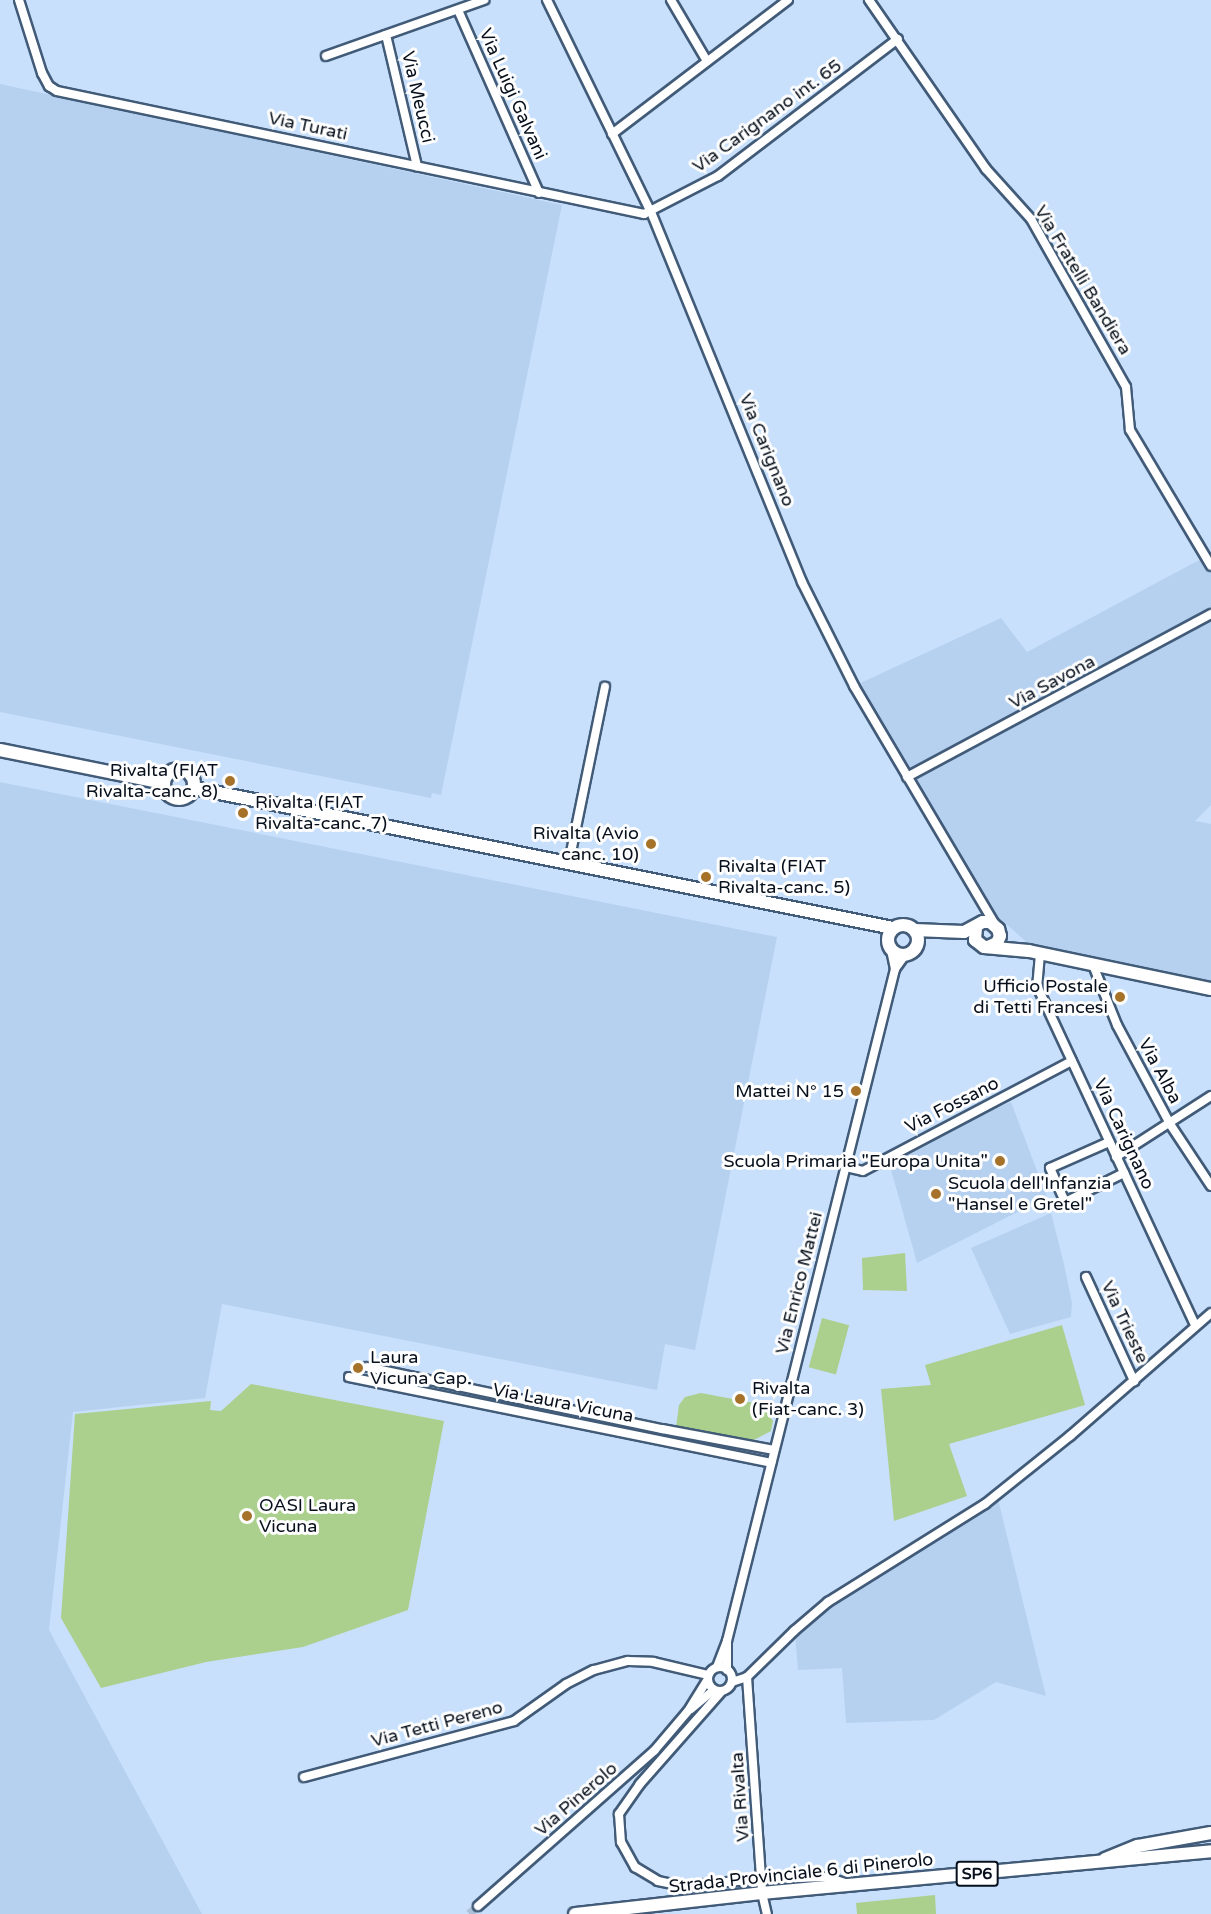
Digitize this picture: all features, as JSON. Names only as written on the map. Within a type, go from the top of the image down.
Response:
[{"type":"main road","points":[[0,750],[163,783]]},
{"type":"main road","points":[[182,769],[193,778],[194,789],[189,796],[177,800],[167,795],[163,783],[167,773],[182,769]]},
{"type":"main road","points":[[194,789],[861,920],[891,939],[906,955],[918,945],[933,938],[1034,952],[1211,989]]},
{"type":"main road","points":[[891,939],[903,924],[915,930],[964,932],[976,928],[983,922],[1034,952]]},
{"type":"main road","points":[[976,928],[974,936],[984,946]]},
{"type":"main road","points":[[984,946],[997,943],[998,929]]},
{"type":"main road","points":[[915,930],[918,945]]},
{"type":"main road","points":[[1099,1862],[1138,1846],[1211,1833]]},
{"type":"main road","name":"Strada Provinciale 6 di Pinerolo","points":[[575,1914],[762,1893],[1211,1851]]},
{"type":"street","name":"Via Turati","points":[[19,0],[42,73],[49,86],[57,91],[539,193],[643,214],[651,212]]},
{"type":"street","points":[[326,56],[484,0]]},
{"type":"street","name":"Via Carignano","points":[[546,0],[651,212],[802,582],[854,686],[998,929]]},
{"type":"street","points":[[671,0],[707,61]]},
{"type":"street","points":[[612,134],[707,61],[777,3],[788,0]]},
{"type":"street","name":"Via Fratelli Bandiera","points":[[869,0],[986,169],[1031,219],[1126,387],[1130,430],[1211,566]]},
{"type":"street","name":"Via Luigi Galvani","points":[[458,10],[539,193]]},
{"type":"street","name":"Via Meucci","points":[[386,35],[417,166]]},
{"type":"street","name":"Via Carignano int. 65","points":[[651,212],[718,176],[898,39]]},
{"type":"street","name":"Via Savona","points":[[907,777],[1211,614]]},
{"type":"street","points":[[569,862],[606,687]]},
{"type":"street","points":[[976,928],[981,918],[980,901]]},
{"type":"street","name":"Via Enrico Mattei","points":[[717,1667],[727,1641],[895,969],[891,939]]},
{"type":"street","name":"Via Carignano","points":[[1034,952],[1037,986],[1195,1325]]},
{"type":"street","name":"Via Enrico Mattei","points":[[895,969],[906,955]]},
{"type":"street","name":"Via Alba","points":[[1093,964],[1117,1025],[1170,1124],[1211,1186]]},
{"type":"street","name":"Via Fossano","points":[[846,1167],[863,1171],[1072,1061]]},
{"type":"street","points":[[1116,1157],[1211,1096]]},
{"type":"street","points":[[1109,1142],[1050,1168],[1065,1202],[1124,1173]]},
{"type":"street","name":"Via Trieste","points":[[1086,1277],[1134,1381]]},
{"type":"street","points":[[717,1667],[730,1675],[750,1674],[794,1630],[828,1602],[984,1504],[1134,1381],[1211,1313]]},
{"type":"street","name":"Via Laura Vicuna","points":[[367,1367],[662,1429],[774,1449]]},
{"type":"street","name":"Via Laura Vicuna","points":[[349,1377],[771,1463]]},
{"type":"street","name":"Via Enrico Mattei","points":[[727,1641],[730,1675]]},
{"type":"street","name":"Via Tetti Pereno","points":[[304,1777],[514,1721],[566,1684],[594,1670],[628,1661],[653,1662],[708,1678]]},
{"type":"street","name":"Via Pinerolo","points":[[478,1906],[632,1773],[688,1711],[717,1667]]},
{"type":"street","name":"Via Rivalta","points":[[750,1674],[761,1879],[767,1914]]},
{"type":"street","points":[[730,1675],[728,1689],[717,1691],[626,1801],[620,1814],[621,1842],[635,1867],[658,1881],[682,1886],[761,1879],[827,1877],[855,1885]]},
{"type":"street","points":[[708,1678],[717,1691]]},
{"type":"street","name":"Via Pinerolo","points":[[688,1711],[717,1691]]},
{"type":"street","points":[[735,1883],[762,1893]]},
{"type":"shaded area","points":[[0,84],[562,205],[441,795],[432,793],[431,798],[0,712]]},
{"type":"shaded area","points":[[1203,558],[1211,572],[1211,805],[1195,821],[1211,824],[1211,989],[1040,954],[980,901],[854,686],[1001,618],[1027,652]]},
{"type":"shaded area","points":[[0,782],[777,937],[695,1350],[665,1344],[657,1390],[222,1304],[205,1398],[73,1412],[49,1630],[202,1914],[0,1914]]},
{"type":"shaded area","points":[[1011,1102],[1047,1197],[917,1263],[888,1159],[953,1126]]},
{"type":"shaded area","points":[[1051,1213],[1072,1303],[1071,1317],[1010,1334],[971,1248]]},
{"type":"shaded area","points":[[998,1499],[1046,1696],[996,1682],[934,1720],[846,1723],[842,1668],[798,1670],[795,1634],[829,1606]]},
{"type":"green space","points":[[905,1253],[907,1291],[863,1290],[862,1258]]},
{"type":"green space","points":[[822,1318],[849,1325],[836,1375],[809,1367]]},
{"type":"green space","points":[[1062,1325],[1085,1405],[949,1444],[967,1496],[894,1521],[881,1389],[931,1385],[925,1365]]},
{"type":"green space","name":"OASI Laura Vicuna","points":[[251,1384],[444,1421],[408,1610],[303,1647],[206,1662],[101,1688],[61,1618],[75,1414],[211,1401],[210,1410],[221,1411]]},
{"type":"green space","points":[[701,1393],[754,1403],[764,1408],[773,1421],[771,1431],[750,1442],[676,1427],[679,1405],[685,1397]]},
{"type":"green space","points":[[935,1895],[936,1914],[857,1914],[856,1903]]},
{"type":"tunnel","points":[[469,1914],[478,1906]]},
{"type":"place","name":"Rivalta (FIAT Rivalta-canc. 8)","points":[[230,781]]},
{"type":"place","name":"Rivalta (FIAT Rivalta-canc. 7)","points":[[243,813]]},
{"type":"place","name":"Rivalta (Avio canc. 10)","points":[[651,844]]},
{"type":"place","name":"Rivalta (FIAT Rivalta-canc. 5)","points":[[706,877]]},
{"type":"place","name":"Ufficio Postale di Tetti Francesi","points":[[1120,997]]},
{"type":"place","name":"Mattei N° 15","points":[[856,1091]]},
{"type":"place","name":"Scuola Primaria \"Europa Unita\"","points":[[1000,1161]]},
{"type":"place","name":"Scuola dell'Infanzia \"Hansel e Gretel\"","points":[[936,1194]]},
{"type":"place","name":"Laura Vicuna Cap.","points":[[358,1368]]},
{"type":"place","name":"Rivalta (Fiat-canc. 3)","points":[[740,1399]]},
{"type":"place","name":"OASI Laura Vicuna","points":[[247,1516]]}]
